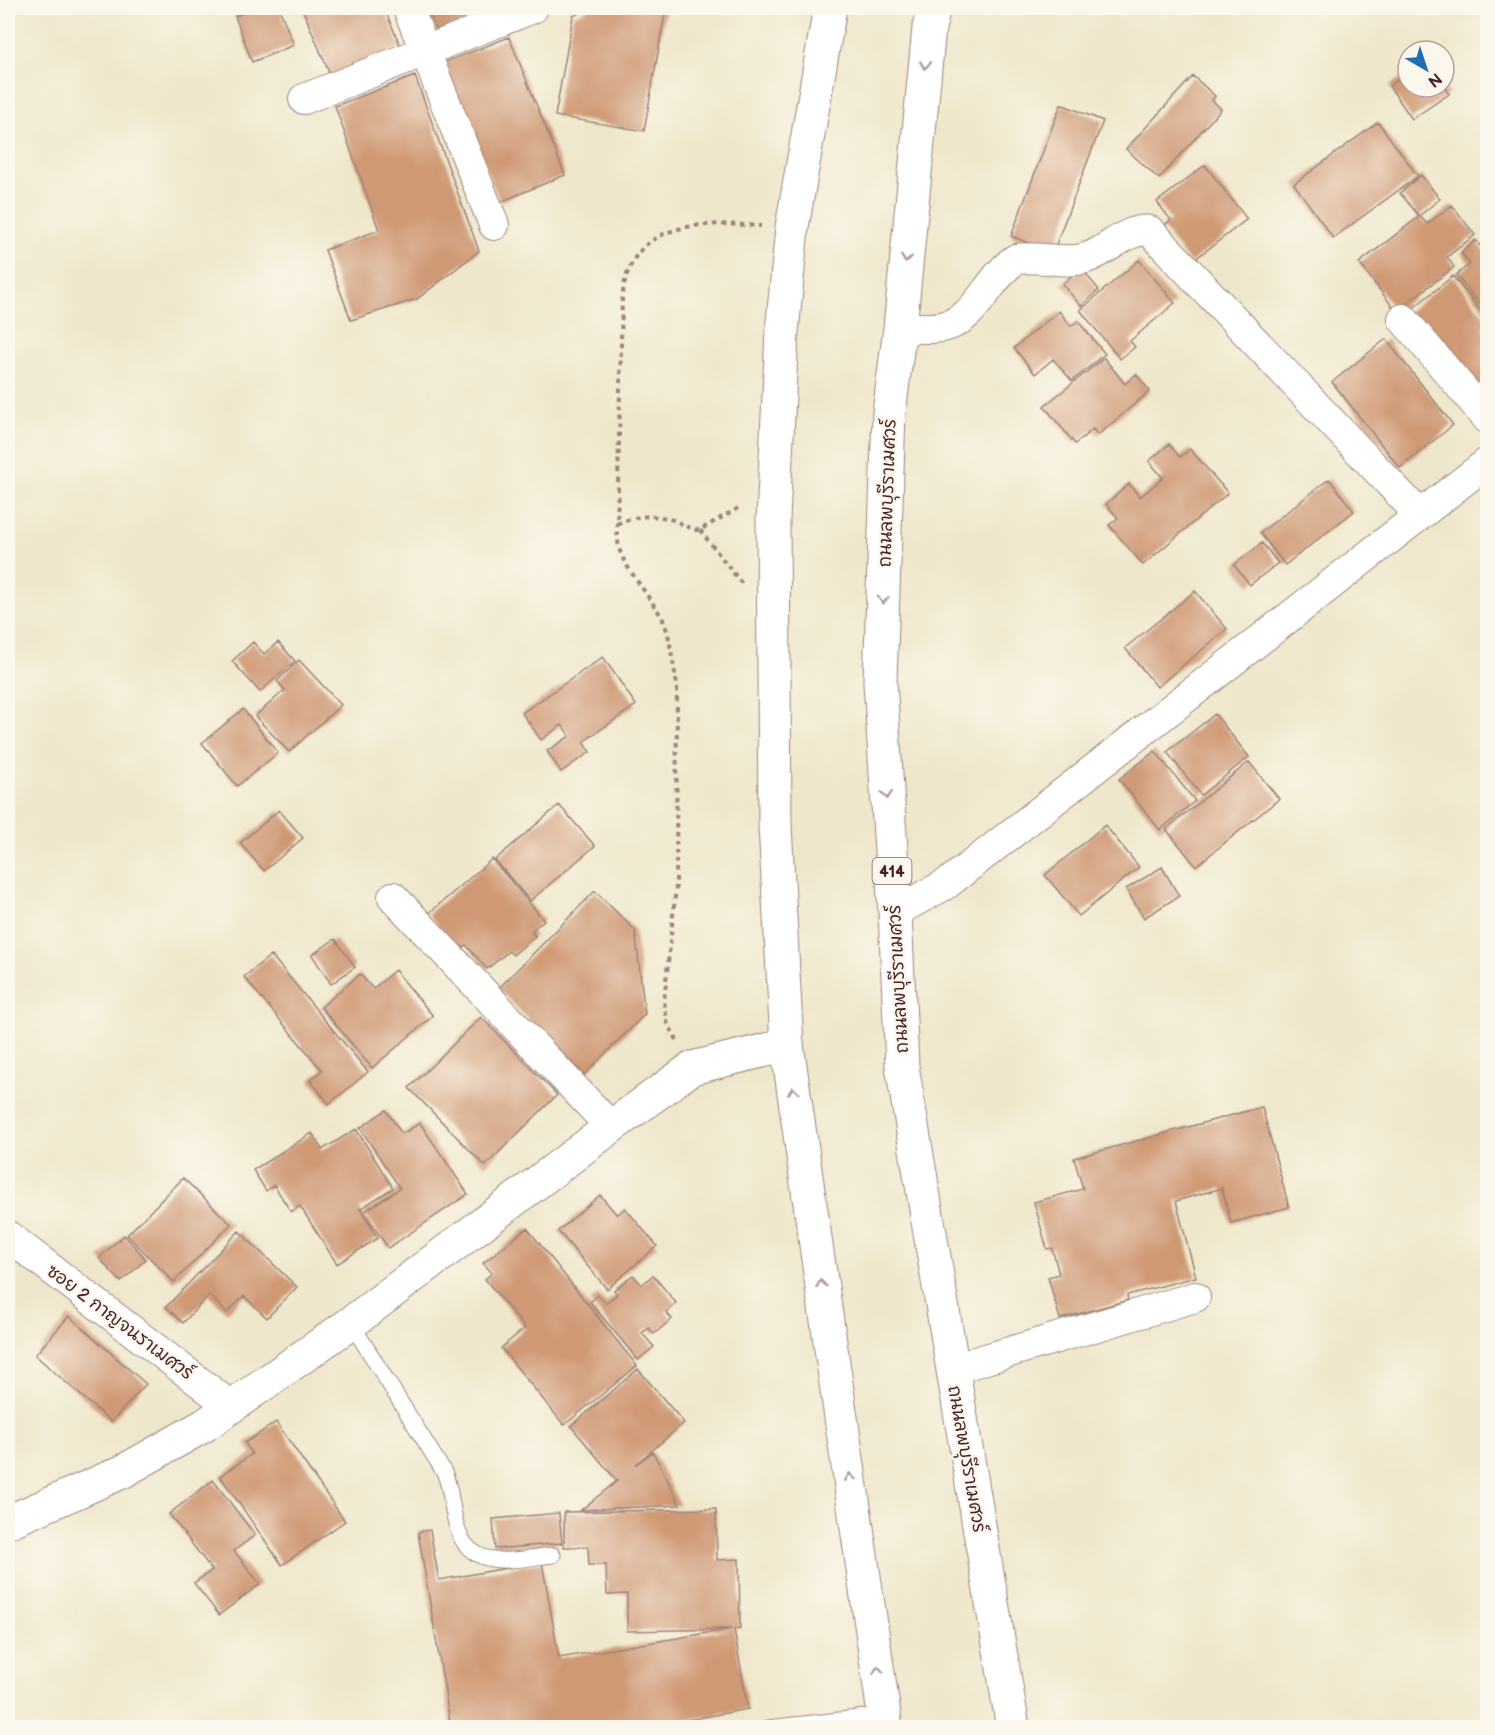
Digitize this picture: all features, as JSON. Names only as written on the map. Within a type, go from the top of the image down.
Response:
[{"type":"main road","points":[[830,8],[792,227],[782,332],[775,487],[773,619],[775,825],[787,1045],[885,1721]]},
{"type":"main road","name":"ถนนลพบุรีราเมศวร์","points":[[934,8],[929,28],[900,328],[889,413],[880,682],[895,912],[902,1066],[1013,1728]]},
{"type":"main road","points":[[8,1522],[139,1463],[191,1434],[232,1407],[351,1323],[611,1126],[692,1068],[787,1045]]},
{"type":"street","points":[[408,8],[494,225]]},
{"type":"street","points":[[304,99],[533,8]]},
{"type":"street","points":[[900,328],[940,327],[956,322],[969,311],[1016,259],[1078,260],[1092,256],[1132,234],[1150,231],[1420,515]]},
{"type":"street","points":[[1403,319],[1488,419]]},
{"type":"street","points":[[895,912],[948,883],[1488,462]]},
{"type":"street","points":[[393,897],[611,1126]]},
{"type":"street","name":"ซอย 2 กาญจนราเมศวร์","points":[[8,1236],[232,1407]]},
{"type":"street","points":[[952,1369],[1195,1297]]},
{"type":"lane","points":[[351,1323],[444,1472],[451,1494],[457,1528],[467,1548],[482,1559],[506,1560],[553,1556]]},
{"type":"lane","points":[[768,1728],[885,1721]]},
{"type":"path","points":[[692,1068],[664,1012],[676,887],[678,685],[668,633],[655,604],[622,557],[617,532],[622,296],[629,268],[635,257],[643,247],[657,237],[690,226],[721,223],[792,227]]},
{"type":"path","points":[[618,524],[638,517],[656,516],[674,520],[694,530],[700,530],[775,487]]},
{"type":"path","points":[[700,530],[737,579],[773,619]]},
{"type":"building","points":[[257,8],[279,8],[294,45],[252,62],[235,16]]},
{"type":"building","points":[[302,8],[384,8],[401,47],[331,77]]},
{"type":"building","points":[[426,8],[494,8],[438,33]]},
{"type":"building","points":[[590,8],[666,8],[644,131],[555,116],[573,16]]},
{"type":"building","points":[[509,37],[565,175],[500,202],[443,63]]},
{"type":"building","points":[[415,76],[479,251],[417,299],[351,320],[325,250],[379,230],[335,106]]},
{"type":"building","points":[[1193,76],[1215,96],[1212,100],[1221,109],[1159,179],[1126,149]]},
{"type":"building","points":[[1396,81],[1396,96],[1389,86]]},
{"type":"building","points":[[1398,99],[1442,99],[1412,119]]},
{"type":"building","points":[[1061,104],[1103,121],[1053,252],[1011,236]]},
{"type":"building","points":[[1378,122],[1418,176],[1333,238],[1294,184]]},
{"type":"building","points":[[1205,165],[1247,219],[1190,263],[1162,227],[1171,220],[1157,202]]},
{"type":"building","points":[[1421,175],[1440,199],[1419,216],[1400,193]]},
{"type":"building","points":[[1452,205],[1475,235],[1447,257],[1454,267],[1396,311],[1359,263],[1420,216],[1427,224]]},
{"type":"building","points":[[1476,240],[1484,251],[1488,248],[1488,314],[1456,275],[1470,264],[1461,253]]},
{"type":"building","points":[[1139,260],[1175,303],[1130,341],[1135,347],[1120,359],[1080,310]]},
{"type":"building","points":[[1081,268],[1099,290],[1081,306],[1062,284]]},
{"type":"building","points":[[1453,276],[1488,320],[1488,324],[1483,328],[1488,334],[1488,403],[1407,313]]},
{"type":"building","points":[[1059,311],[1071,326],[1078,321],[1105,354],[1072,381],[1053,359],[1035,374],[1014,348]]},
{"type":"building","points":[[1386,339],[1453,425],[1400,468],[1332,382]]},
{"type":"building","points":[[1104,358],[1125,384],[1136,374],[1150,391],[1098,435],[1093,429],[1075,444],[1044,406]]},
{"type":"building","points":[[1169,444],[1180,457],[1190,449],[1228,493],[1143,565],[1109,525],[1118,518],[1106,504],[1129,484],[1140,497],[1163,478],[1149,461]]},
{"type":"building","points":[[1329,479],[1354,511],[1285,565],[1260,533]]},
{"type":"building","points":[[1262,543],[1278,563],[1250,585],[1234,565]]},
{"type":"building","points":[[1195,591],[1227,629],[1157,687],[1125,648]]},
{"type":"building","points":[[253,642],[264,654],[278,642],[295,661],[260,692],[232,661]]},
{"type":"building","points":[[603,657],[636,705],[583,742],[590,752],[561,772],[547,751],[570,736],[562,725],[541,740],[522,713]]},
{"type":"building","points":[[299,660],[341,705],[289,752],[255,716],[285,690],[277,681]]},
{"type":"building","points":[[243,709],[278,753],[237,786],[202,743]]},
{"type":"building","points":[[1215,714],[1249,757],[1201,795],[1167,752]]},
{"type":"building","points":[[1155,751],[1195,801],[1160,830],[1119,779]]},
{"type":"building","points":[[1249,762],[1279,799],[1196,866],[1166,829]]},
{"type":"building","points":[[559,805],[595,846],[530,901],[495,860]]},
{"type":"building","points":[[279,810],[303,838],[264,871],[240,843]]},
{"type":"building","points":[[1105,825],[1139,867],[1079,916],[1045,875]]},
{"type":"building","points":[[492,859],[544,920],[531,931],[535,936],[513,955],[509,951],[487,969],[466,945],[459,950],[428,914]]},
{"type":"building","points":[[1162,867],[1179,896],[1144,918],[1126,889]]},
{"type":"building","points":[[595,891],[635,930],[645,1014],[584,1075],[498,989]]},
{"type":"building","points":[[335,939],[355,967],[331,984],[312,955]]},
{"type":"building","points":[[271,955],[368,1072],[329,1104],[310,1080],[322,1070],[244,977]]},
{"type":"building","points":[[395,970],[433,1016],[372,1068],[321,1007],[360,974],[373,989]]},
{"type":"building","points":[[481,1017],[557,1095],[485,1166],[409,1088]]},
{"type":"building","points":[[1262,1107],[1289,1207],[1231,1223],[1222,1188],[1176,1201],[1196,1277],[1127,1295],[1128,1300],[1060,1319],[1048,1277],[1059,1274],[1052,1248],[1047,1249],[1034,1202],[1083,1189],[1074,1158]]},
{"type":"building","points":[[386,1110],[402,1134],[420,1123],[468,1194],[388,1248],[364,1212],[400,1188],[360,1128]]},
{"type":"building","points":[[356,1129],[393,1188],[360,1209],[378,1238],[337,1264],[300,1206],[291,1212],[274,1185],[266,1191],[253,1170],[312,1133],[322,1150]]},
{"type":"building","points":[[183,1178],[231,1224],[174,1282],[127,1235]]},
{"type":"building","points":[[600,1195],[617,1215],[625,1208],[657,1246],[607,1289],[558,1231]]},
{"type":"building","points":[[527,1228],[637,1366],[564,1425],[501,1348],[525,1328],[485,1279],[492,1273],[483,1263]]},
{"type":"building","points":[[239,1231],[297,1287],[267,1318],[244,1296],[227,1313],[209,1295],[183,1323],[166,1307]]},
{"type":"building","points":[[124,1235],[146,1259],[121,1282],[99,1258]]},
{"type":"building","points":[[633,1275],[642,1285],[653,1275],[676,1303],[666,1312],[672,1319],[654,1334],[649,1328],[642,1333],[654,1347],[638,1360],[590,1302],[598,1295],[606,1303],[617,1294],[614,1290]]},
{"type":"building","points":[[69,1316],[146,1384],[111,1422],[35,1355]]},
{"type":"building","points":[[638,1369],[684,1423],[635,1465],[653,1452],[680,1505],[581,1510],[617,1481],[571,1426]]},
{"type":"building","points":[[276,1422],[345,1521],[282,1565],[220,1476],[252,1454],[245,1443]]},
{"type":"building","points":[[213,1480],[255,1535],[234,1551],[260,1584],[219,1615],[194,1583],[212,1570],[169,1514]]},
{"type":"building","points":[[716,1509],[717,1560],[739,1559],[740,1628],[734,1629],[748,1709],[643,1728],[451,1728],[418,1532],[430,1530],[439,1580],[542,1562],[559,1658],[731,1629],[627,1631],[627,1594],[607,1595],[606,1565],[589,1565],[588,1547],[564,1547],[564,1512]]},
{"type":"building","points":[[559,1513],[562,1543],[495,1549],[493,1519]]},
{"type":"building","points":[[8,1575],[14,1585],[8,1589]]}]
